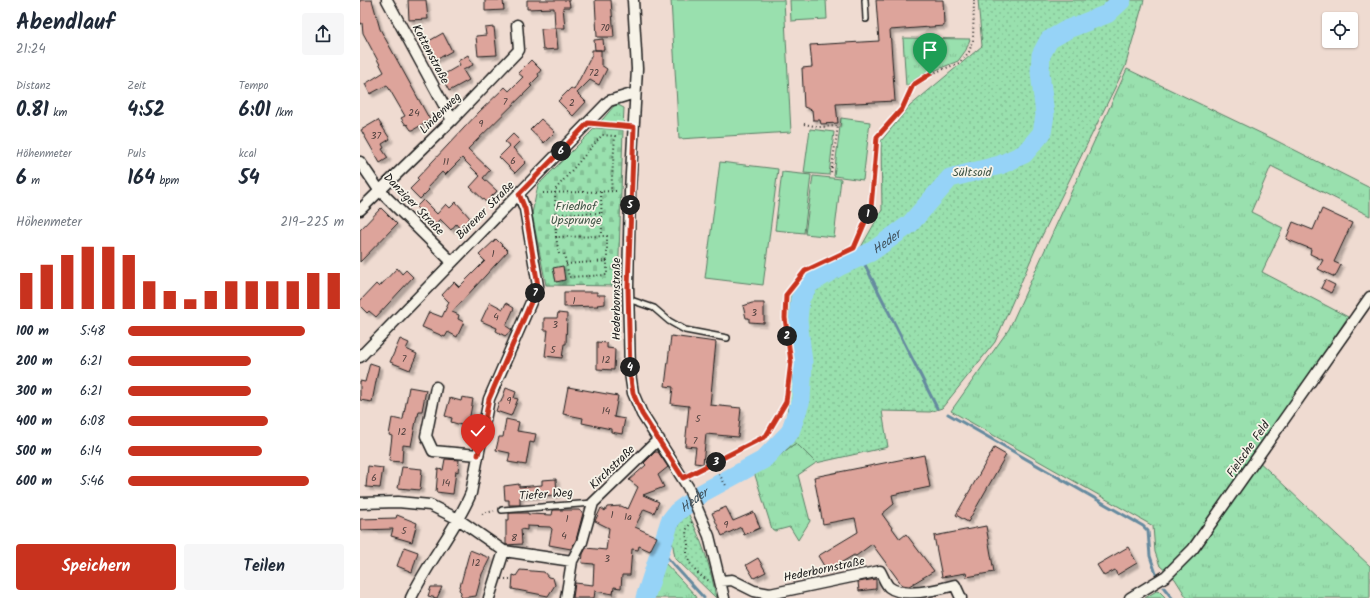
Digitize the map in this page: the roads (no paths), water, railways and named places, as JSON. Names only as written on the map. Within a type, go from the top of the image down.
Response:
[{"type":"street","name":"Kottenstraße","points":[[387,0],[452,120]]},
{"type":"street","name":"Hederbornstraße","points":[[633,0],[637,69],[630,192],[628,300],[630,373],[633,393],[642,414],[660,439],[686,483],[709,536],[721,580],[724,598]]},
{"type":"street","name":"Lindenweg","points":[[360,210],[452,120],[518,50],[517,25]]},
{"type":"street","name":"Bürener Straße","points":[[360,357],[609,101],[635,92]]},
{"type":"street","name":"Danziger Straße","points":[[360,162],[379,190],[452,262]]},
{"type":"street","points":[[412,598],[418,582],[458,519],[470,492],[489,399],[538,286],[525,209],[519,194]]},
{"type":"street","name":"Fielsche Feld","points":[[1130,598],[1166,576],[1193,549],[1370,297]]},
{"type":"street","points":[[436,387],[426,436],[433,451],[478,455]]},
{"type":"street","name":"Kirchstraße","points":[[566,598],[572,561],[582,542],[592,503],[660,439]]},
{"type":"street","points":[[360,503],[398,502],[430,505],[458,519],[504,551],[572,561]]},
{"type":"street","points":[[489,598],[504,551]]},
{"type":"street","name":"Hederbornstraße","points":[[721,580],[732,580],[754,591],[770,594],[880,571],[889,588],[898,593],[907,596],[955,585],[961,598]]},
{"type":"lane","points":[[865,0],[866,19]]},
{"type":"lane","points":[[628,300],[654,308],[669,321],[685,330],[727,338]]},
{"type":"lane","name":"Tiefer Weg","points":[[502,510],[592,503]]},
{"type":"waterway","name":"Heder","points":[[645,598],[670,521],[677,512],[702,493],[763,460],[790,432],[801,400],[803,362],[798,320],[800,299],[809,284],[840,266],[871,252],[910,224],[950,178],[1000,165],[1024,154],[1042,133],[1045,115],[1040,72],[1041,55],[1049,40],[1068,29],[1107,14],[1122,0]]},
{"type":"waterway","points":[[861,257],[937,408]]},
{"type":"waterway","points":[[948,414],[1143,526],[1148,531],[1150,556],[1156,574]]},
{"type":"waterway","name":"Heder","points":[[661,551],[704,598]]},
{"type":"waterway","points":[[1164,588],[1172,598]]},
{"type":"park label","name":"Sültsoid","points":[[972,172]]},
{"type":"park label","name":"Friedhof Upsprunge","points":[[576,213]]}]
